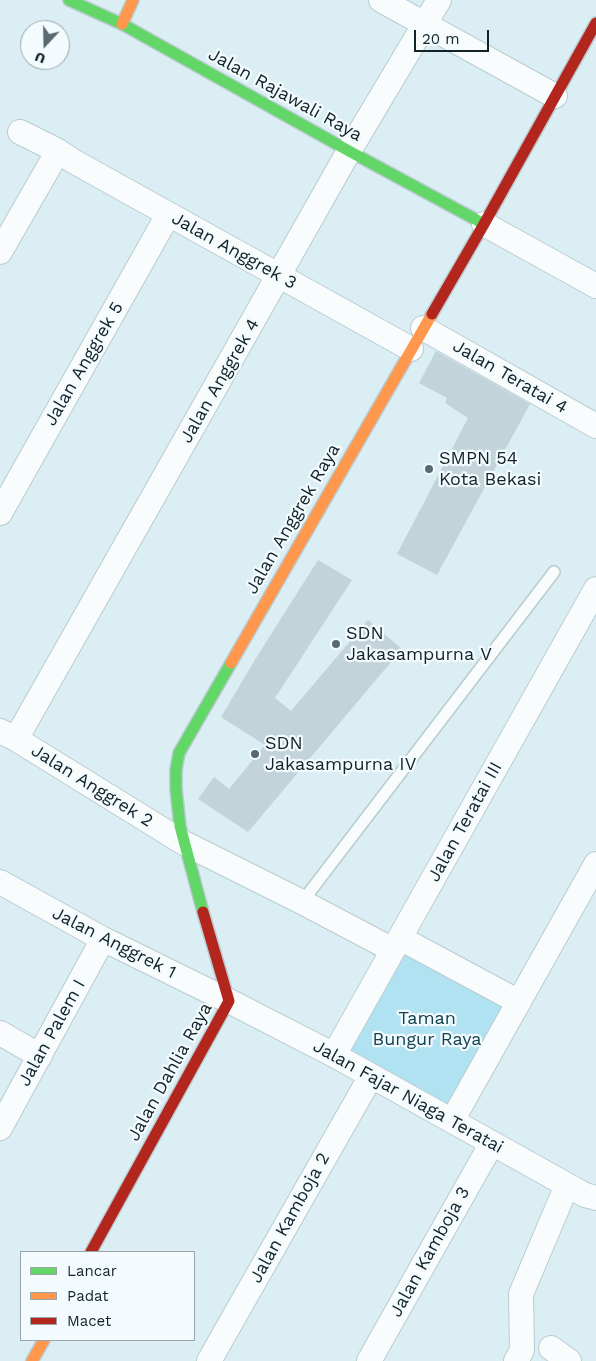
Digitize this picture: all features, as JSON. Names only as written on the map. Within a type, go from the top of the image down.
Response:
[{"type":"street","points":[[122,24],[134,0]]},
{"type":"street","points":[[381,0],[555,96]]},
{"type":"street","name":"Jalan Anggrek 4","points":[[8,735],[279,276],[349,151],[439,0]]},
{"type":"street","name":"Jalan Rajawali Raya","points":[[73,2],[122,24],[484,224]]},
{"type":"street","name":"Jalan Anggrek Raya","points":[[184,843],[174,781],[178,753],[484,224],[596,23]]},
{"type":"street","name":"Jalan Anggrek 3","points":[[20,132],[411,349]]},
{"type":"street","points":[[0,252],[58,152]]},
{"type":"street","name":"Jalan Anggrek 5","points":[[0,512],[168,215]]},
{"type":"street","points":[[484,224],[596,286]]},
{"type":"street","name":"Jalan Teratai 4","points":[[423,328],[596,426]]},
{"type":"street","name":"Jalan Teratai III","points":[[334,1056],[596,588]]},
{"type":"street","name":"Jalan Anggrek 2","points":[[8,735],[184,843],[302,902],[519,1002]]},
{"type":"street","name":"Jalan Dahlia Raya","points":[[92,1251],[229,1001],[184,843]]},
{"type":"street","points":[[452,1121],[596,864]]},
{"type":"street","name":"Jalan Anggrek 1","points":[[0,882],[103,939],[229,1001]]},
{"type":"street","name":"Jalan Palem I","points":[[0,1128],[103,939]]},
{"type":"street","name":"Jalan Fajar Niaga Teratai","points":[[229,1001],[371,1076],[586,1197]]},
{"type":"street","points":[[0,1033],[40,1056]]},
{"type":"street","name":"Jalan Kamboja 2","points":[[210,1361],[371,1076]]},
{"type":"street","name":"Jalan Kamboja 3","points":[[369,1361],[492,1143]]},
{"type":"street","points":[[516,1361],[522,1350],[521,1294],[586,1197]]},
{"type":"street","points":[[32,1361],[43,1341]]},
{"type":"lane","points":[[302,902],[554,572]]},
{"type":"green space","name":"Taman Bungur Raya","points":[[401,947],[511,1004],[451,1114],[341,1053]]},
{"type":"building","points":[[436,351],[530,404],[437,575],[397,554],[468,418],[445,403],[447,398],[419,383]]},
{"type":"building","points":[[318,560],[352,580],[275,698],[291,711],[368,620],[402,649],[248,832],[198,799],[214,777],[229,789],[265,745],[221,717]]},
{"type":"traffic: fast","points":[[69,0],[122,24],[484,224]]},
{"type":"traffic: fast","points":[[203,912],[180,826],[176,770],[179,753],[231,663]]},
{"type":"traffic: slow","points":[[122,24],[133,0]]},
{"type":"traffic: slow","points":[[231,663],[432,314]]},
{"type":"traffic: slow","points":[[32,1361],[43,1341]]},
{"type":"traffic: jam","points":[[432,314],[596,23]]},
{"type":"traffic: jam","points":[[92,1251],[229,1001],[203,912]]},
{"type":"place","name":"SMPN 54 Kota Bekasi","points":[[429,469]]},
{"type":"place","name":"SDN Jakasampurna V","points":[[336,644]]},
{"type":"place","name":"SDN Jakasampurna IV","points":[[255,754]]}]
